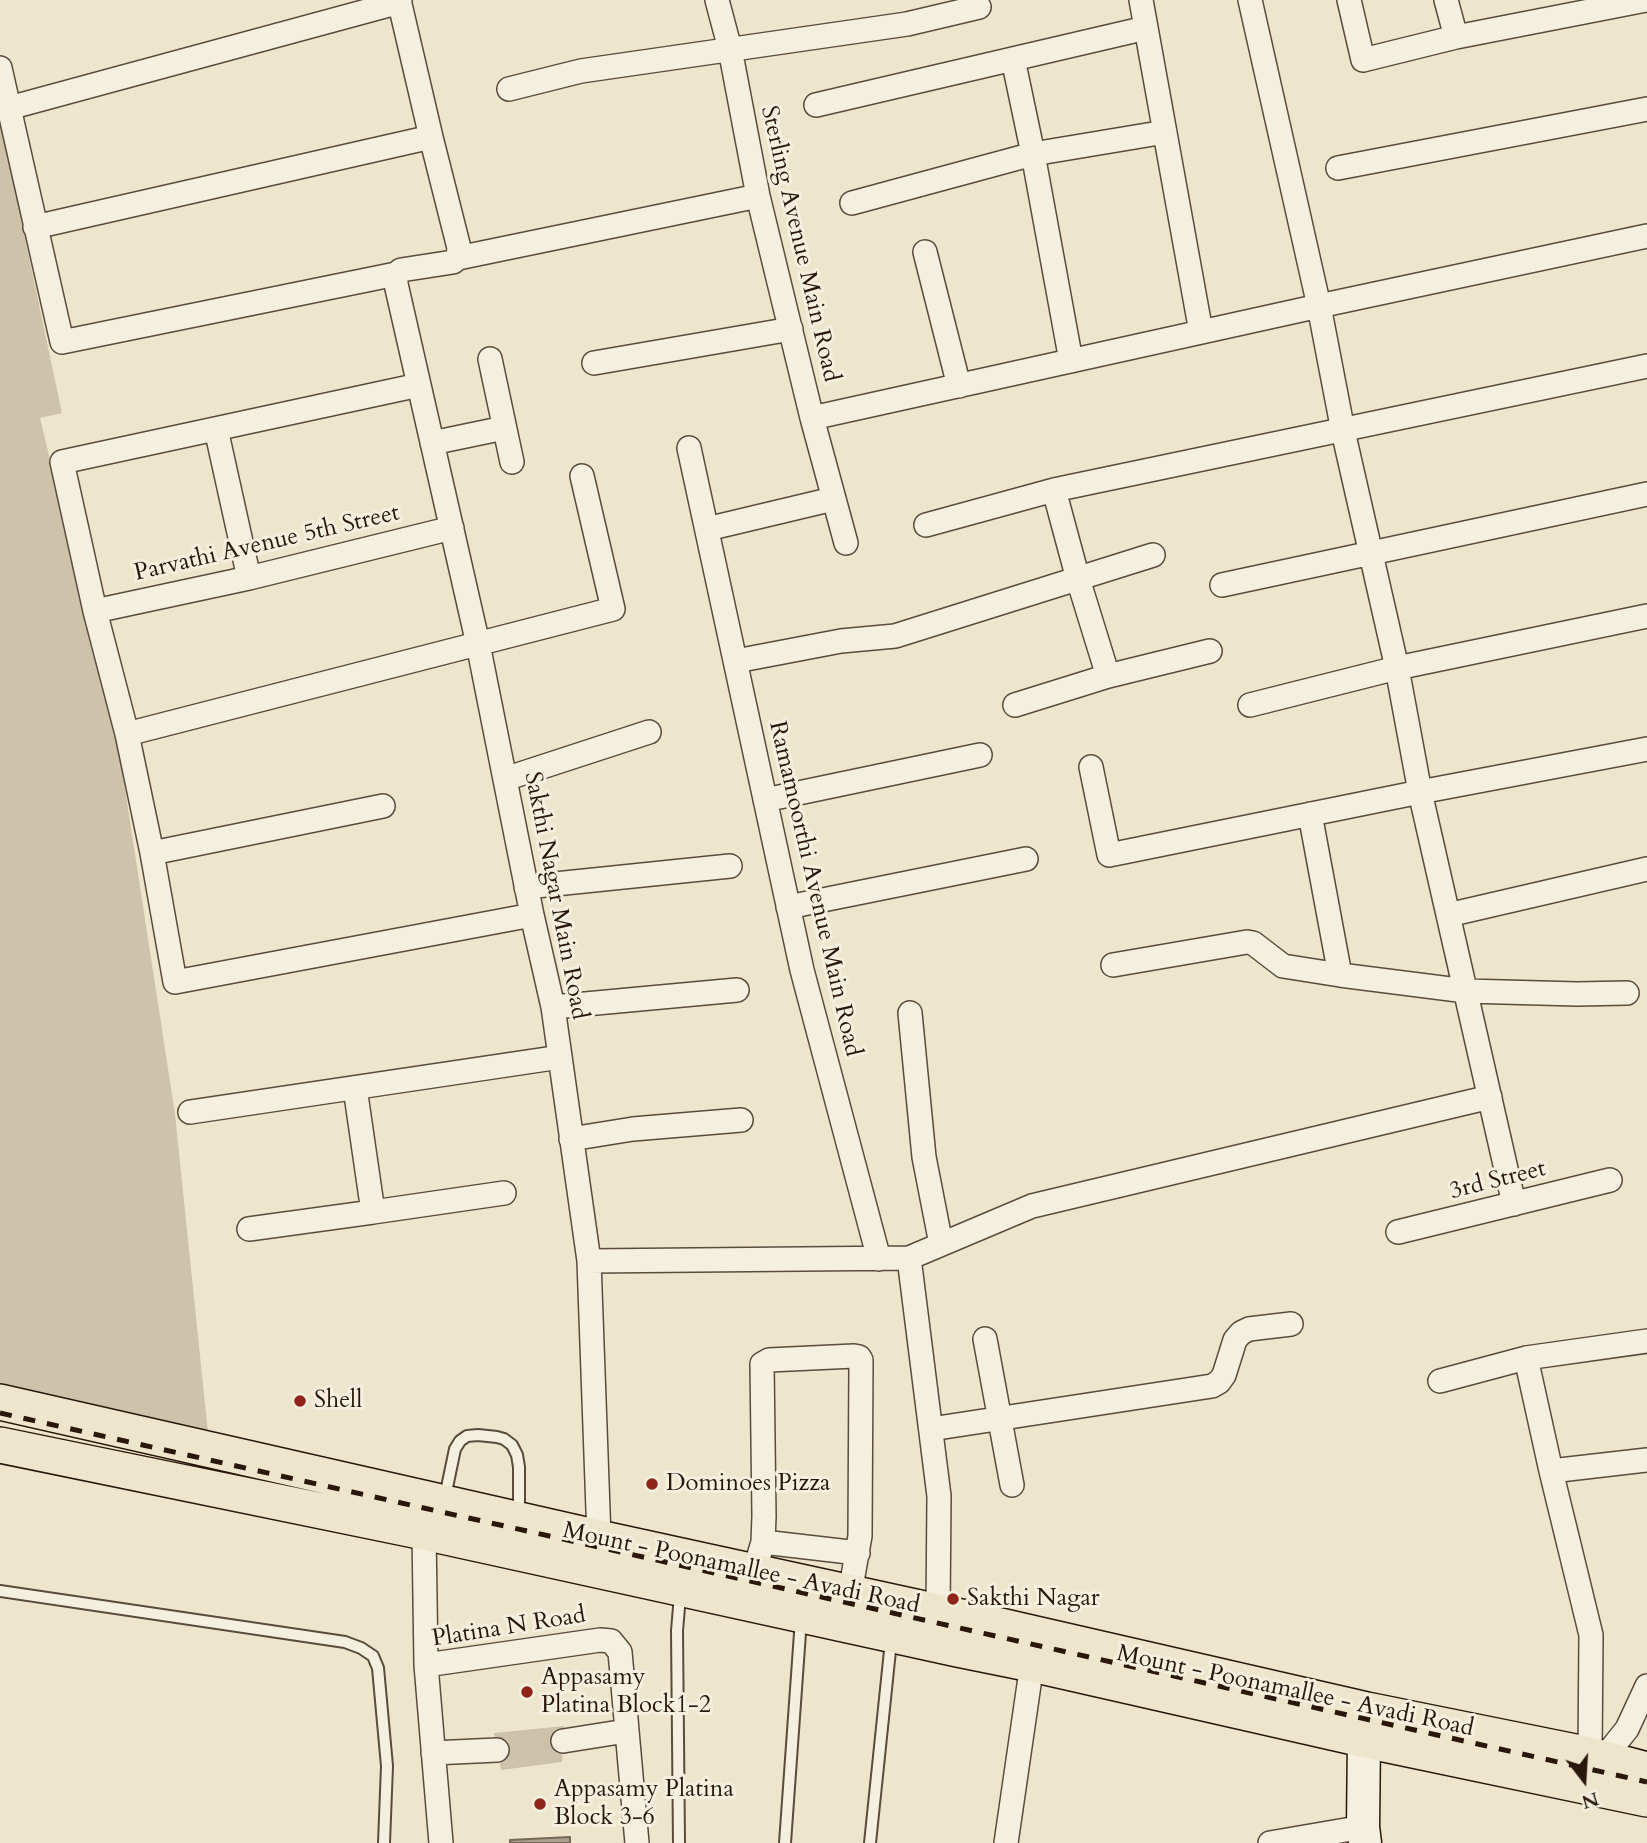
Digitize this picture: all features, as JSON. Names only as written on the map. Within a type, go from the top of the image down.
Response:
[{"type":"main road","name":"Mount - Poonamallee - Avadi Road","points":[[0,1402],[599,1538],[759,1557],[850,1592],[938,1612],[1380,1733],[1647,1798]]},
{"type":"main road","name":"Mount - Poonamallee - Avadi Road","points":[[0,1445],[424,1532],[1032,1664],[1221,1691]]},
{"type":"main road","name":"Mount - Poonamallee - Avadi Road","points":[[1380,1733],[1597,1757],[1647,1770]]},
{"type":"street","name":"Sterling Avenue Main Road","points":[[718,0],[730,48],[758,196],[812,418],[846,543]]},
{"type":"street","points":[[1141,0],[1201,332]]},
{"type":"street","points":[[1250,0],[1397,668],[1420,792],[1514,1204]]},
{"type":"street","points":[[1349,0],[1363,60],[1556,8],[1646,0]]},
{"type":"street","points":[[1446,0],[1455,37]]},
{"type":"street","points":[[9,108],[400,1],[459,248],[458,258]]},
{"type":"street","points":[[509,89],[581,71],[907,24],[979,7]]},
{"type":"street","points":[[816,105],[1146,28]]},
{"type":"street","points":[[1013,59],[1071,361]]},
{"type":"street","points":[[0,68],[62,342],[758,196]]},
{"type":"street","points":[[1338,168],[1647,109]]},
{"type":"street","points":[[852,203],[1033,154],[1165,132]]},
{"type":"street","points":[[35,227],[431,136]]},
{"type":"street","points":[[812,418],[1647,236]]},
{"type":"street","points":[[925,252],[959,386]]},
{"type":"street","name":"Sakthi Nagar Main Road","points":[[396,274],[396,284],[478,644],[531,915],[553,1007],[589,1261],[599,1538]]},
{"type":"street","points":[[594,363],[791,329]]},
{"type":"street","points":[[489,359],[512,462]]},
{"type":"street","points":[[926,525],[1054,490],[1647,366]]},
{"type":"street","points":[[419,385],[62,462],[95,611],[127,734],[175,982],[531,915]]},
{"type":"street","points":[[432,443],[504,428]]},
{"type":"street","points":[[216,429],[249,578]]},
{"type":"street","name":"Ramamoorthi Avenue Main Road","points":[[689,448],[802,970],[879,1259]]},
{"type":"street","points":[[127,734],[613,610],[582,476]]},
{"type":"street","points":[[1054,490],[1108,676]]},
{"type":"street","points":[[1222,585],[1647,494]]},
{"type":"street","points":[[707,529],[833,499]]},
{"type":"street","name":"Parvathi Avenue 5th Street","points":[[95,611],[249,578],[452,528]]},
{"type":"street","points":[[736,661],[841,641],[895,636],[1153,555]]},
{"type":"street","points":[[1250,705],[1397,668],[1647,616]]},
{"type":"street","points":[[1015,705],[1108,676],[1210,651]]},
{"type":"street","points":[[505,779],[649,732]]},
{"type":"street","points":[[1091,767],[1109,855],[1647,749]]},
{"type":"street","points":[[765,800],[980,755]]},
{"type":"street","points":[[152,853],[383,806]]},
{"type":"street","points":[[1310,814],[1340,975]]},
{"type":"street","points":[[788,907],[1026,859]]},
{"type":"street","points":[[526,887],[730,866]]},
{"type":"street","points":[[1448,915],[1647,869]]},
{"type":"street","points":[[1113,965],[1247,942],[1253,943],[1283,966],[1340,975],[1466,991],[1628,993]]},
{"type":"street","points":[[553,1007],[737,990]]},
{"type":"street","points":[[911,1013],[924,1157],[941,1244]]},
{"type":"street","points":[[190,1112],[560,1057]]},
{"type":"street","points":[[355,1088],[373,1212]]},
{"type":"street","points":[[589,1261],[909,1258],[1032,1206],[1490,1097]]},
{"type":"street","points":[[571,1139],[633,1129],[741,1120]]},
{"type":"street","name":"3rd Street","points":[[1398,1232],[1610,1180]]},
{"type":"street","points":[[249,1229],[504,1192]]},
{"type":"street","points":[[909,1258],[939,1496],[938,1612]]},
{"type":"street","points":[[931,1429],[1212,1386],[1224,1375],[1235,1340],[1241,1333],[1249,1329],[1291,1324]]},
{"type":"street","points":[[985,1339],[1013,1485]]},
{"type":"street","points":[[1440,1381],[1526,1358],[1647,1341]]},
{"type":"street","points":[[850,1592],[858,1553],[860,1536],[861,1360],[854,1356],[769,1360],[762,1364],[764,1516],[759,1557],[858,1553]]},
{"type":"street","points":[[1526,1358],[1591,1636],[1597,1757]]},
{"type":"street","points":[[1551,1471],[1647,1460]]},
{"type":"street","points":[[424,1532],[426,1665]]},
{"type":"street","name":"Platina N Road","points":[[441,1843],[426,1665],[600,1640],[611,1641],[620,1652],[637,1843]]},
{"type":"street","points":[[1006,1843],[1032,1664]]},
{"type":"street","points":[[1597,1757],[1627,1729],[1647,1686]]},
{"type":"street","points":[[563,1741],[626,1731]]},
{"type":"street","points":[[1270,1843],[1364,1835],[1380,1733]]},
{"type":"street","points":[[433,1753],[497,1749]]},
{"type":"lane","points":[[443,1503],[460,1441],[467,1436],[478,1434],[497,1437],[512,1445],[517,1455],[519,1520]]},
{"type":"lane","points":[[679,1843],[677,1631],[681,1588]]},
{"type":"lane","points":[[0,1591],[345,1642],[367,1652],[373,1656],[378,1668],[387,1766],[384,1843]]},
{"type":"lane","points":[[785,1843],[801,1615]]},
{"type":"lane","points":[[870,1843],[892,1634]]},
{"type":"shaded area","points":[[0,120],[62,413],[40,418],[117,737],[175,1114],[208,1433],[0,1386]]},
{"type":"shaded area","points":[[564,1726],[562,1762],[501,1770],[494,1733]]},
{"type":"shaded area","points":[[570,1837],[570,1843],[510,1843],[510,1840]]},
{"type":"railway","points":[[0,1413],[1647,1782]]},
{"type":"place","name":"Shell","points":[[300,1401]]},
{"type":"place","name":"Dominoes Pizza","points":[[652,1484]]},
{"type":"place","name":"Sakthi Nagar","points":[[953,1599]]},
{"type":"place","name":"Appasamy Platina Block1-2","points":[[527,1692]]},
{"type":"place","name":"Appasamy Platina Block 3-6","points":[[540,1804]]}]
